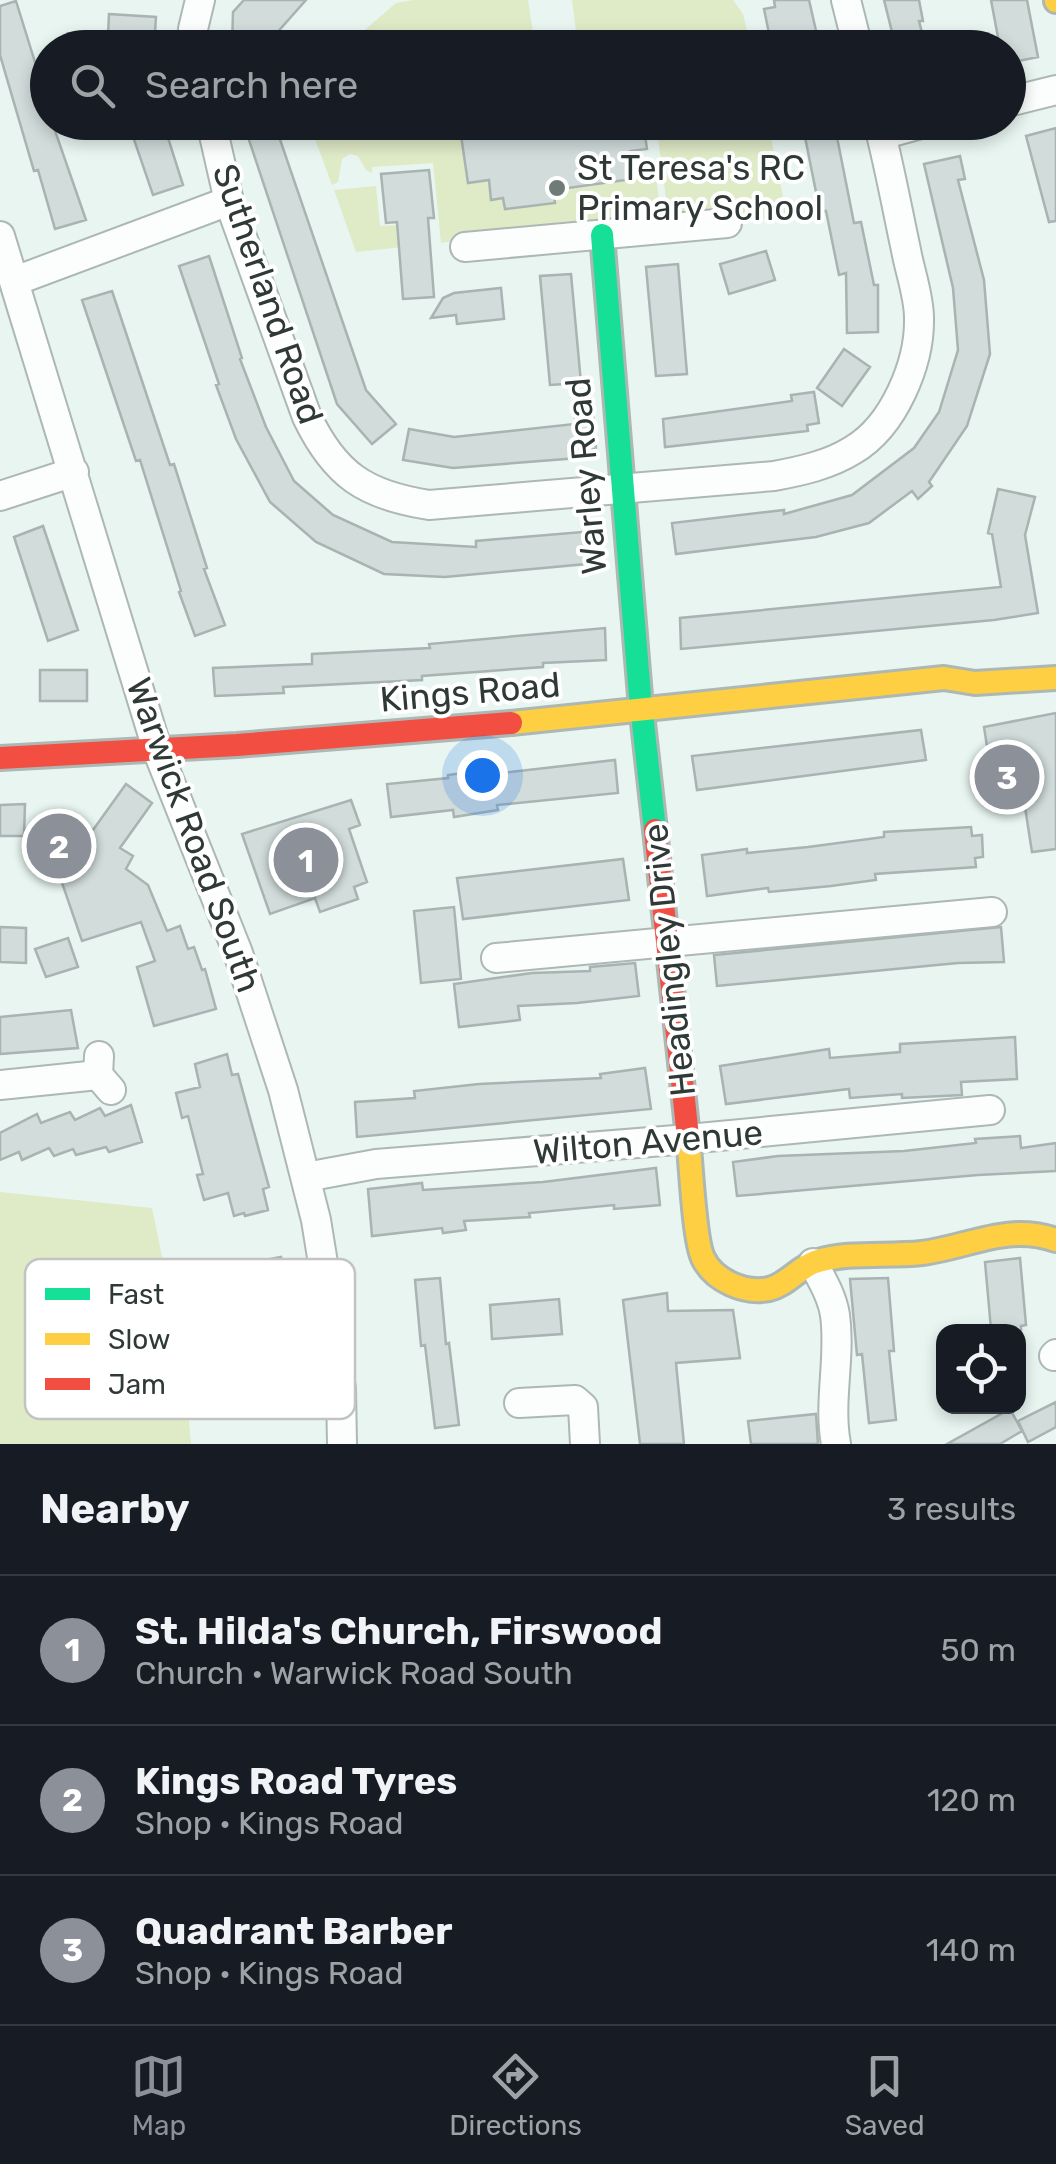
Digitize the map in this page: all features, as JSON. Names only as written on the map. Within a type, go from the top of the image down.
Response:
[{"type":"street","points":[[192,30],[200,0]]},
{"type":"street","points":[[846,0],[854,30]]},
{"type":"street","points":[[1026,98],[1056,90]]},
{"type":"street","name":"Sutherland Road","points":[[214,140],[229,201],[307,417],[323,449],[350,478],[396,500],[429,505],[804,471],[856,449],[877,429],[910,377],[917,350],[919,315],[882,140]]},
{"type":"street","points":[[16,281],[229,201]]},
{"type":"street","points":[[464,247],[727,223]]},
{"type":"street","name":"Warley Road","points":[[602,234],[642,712]]},
{"type":"street","name":"Warwick Road South","points":[[0,236],[158,752],[263,1024],[306,1177],[321,1259]]},
{"type":"street","points":[[0,496],[74,472]]},
{"type":"street","name":"Kings Road","points":[[944,678],[971,668],[1045,655]]},
{"type":"street","name":"Kings Road","points":[[0,758],[158,752],[642,712],[944,678],[975,682],[1056,678]]},
{"type":"street","name":"Headingley Drive","points":[[642,712],[701,1256],[716,1277],[729,1284],[765,1289],[782,1284],[812,1263],[842,1256],[928,1252],[991,1233],[1039,1232],[1056,1240]]},
{"type":"street","points":[[496,958],[992,912]]},
{"type":"street","points":[[0,1086],[103,1074]]},
{"type":"street","name":"Wilton Avenue","points":[[306,1177],[376,1164],[688,1140],[990,1110]]},
{"type":"street","points":[[812,1263],[830,1294],[835,1317],[831,1416],[836,1444]]},
{"type":"street","points":[[519,1402],[576,1400],[584,1408],[585,1444]]},
{"type":"street","name":"Warwick Road South","points":[[342,1419],[342,1444]]},
{"type":"green space","points":[[528,0],[533,30],[365,30],[396,3]]},
{"type":"green space","points":[[572,0],[733,0],[743,14],[747,30],[576,30]]},
{"type":"green space","points":[[315,140],[462,140],[468,183],[489,180],[491,199],[503,198],[505,209],[554,203],[553,190],[656,176],[661,215],[464,234],[441,243],[433,163],[372,167],[372,173],[358,156],[350,154],[342,159],[338,182],[332,185]]},
{"type":"green space","points":[[658,140],[771,140],[787,216],[742,222],[739,214],[726,208],[668,214]]},
{"type":"green space","points":[[376,186],[380,226],[400,225],[402,247],[356,252],[334,190]]},
{"type":"green space","points":[[0,1192],[152,1208],[162,1259],[25,1259],[25,1419],[189,1419],[191,1444],[0,1444]]},
{"type":"building","points":[[244,0],[306,0],[279,30],[232,30],[233,12]]},
{"type":"building","points":[[774,0],[809,0],[816,30],[768,30],[764,9],[775,7]]},
{"type":"building","points":[[884,0],[919,0],[921,30],[892,30]]},
{"type":"building","points":[[991,0],[1027,0],[1038,57],[1026,59],[1026,30],[997,30]]},
{"type":"building","points":[[16,1],[30,46],[30,140],[58,140],[86,220],[55,229],[0,55],[0,6]]},
{"type":"building","points":[[109,14],[156,17],[155,30],[108,30]]},
{"type":"building","points":[[1056,128],[1056,221],[1049,222],[1026,136]]},
{"type":"building","points":[[134,140],[169,140],[183,185],[153,195]]},
{"type":"building","points":[[249,140],[280,140],[366,390],[396,424],[372,444],[337,404]]},
{"type":"building","points":[[462,140],[646,140],[647,149],[630,151],[633,179],[553,190],[555,203],[505,209],[503,198],[491,200],[489,180],[468,183]]},
{"type":"building","points":[[806,140],[838,140],[854,223],[861,222],[874,285],[878,285],[878,332],[847,333],[846,273],[839,275],[826,211],[820,212]]},
{"type":"building","points":[[960,156],[965,179],[958,180],[984,280],[990,354],[967,426],[929,482],[932,486],[918,499],[912,491],[869,523],[816,537],[676,554],[672,523],[784,510],[784,514],[852,495],[914,448],[939,412],[958,350],[953,288],[924,164]]},
{"type":"building","points":[[429,170],[434,218],[428,218],[434,297],[403,299],[397,222],[386,223],[381,174]]},
{"type":"building","points":[[766,251],[775,280],[729,294],[720,264]]},
{"type":"building","points":[[209,256],[240,359],[266,427],[294,481],[333,515],[392,542],[476,547],[476,541],[594,531],[597,563],[445,577],[384,574],[316,542],[270,502],[236,439],[179,266]]},
{"type":"building","points":[[678,264],[687,374],[656,376],[646,267]]},
{"type":"building","points":[[571,274],[581,383],[550,385],[540,276]]},
{"type":"building","points":[[501,288],[504,319],[457,324],[456,315],[431,318],[443,298],[454,293]]},
{"type":"building","points":[[112,291],[170,465],[174,464],[207,568],[204,569],[225,625],[195,636],[140,460],[136,461],[82,300]]},
{"type":"building","points":[[844,349],[870,367],[842,406],[817,388]]},
{"type":"building","points":[[814,392],[819,423],[807,425],[808,431],[665,447],[663,419],[792,401],[791,395]]},
{"type":"building","points":[[593,415],[596,449],[590,450],[591,457],[453,468],[403,460],[409,429],[454,437],[575,424],[575,416]]},
{"type":"building","points":[[998,489],[1035,497],[1025,535],[1038,613],[681,649],[680,618],[1001,587],[992,534],[988,533]]},
{"type":"building","points":[[43,526],[78,630],[48,641],[14,537]]},
{"type":"building","points":[[605,628],[606,660],[422,676],[422,680],[283,687],[284,693],[215,696],[213,668],[312,664],[312,654],[430,648],[429,644]]},
{"type":"building","points":[[40,670],[87,670],[87,701],[40,701]]},
{"type":"building","points":[[1056,713],[1056,849],[1032,852],[1022,788],[994,792],[984,727]]},
{"type":"building","points":[[921,730],[926,760],[697,790],[692,756]]},
{"type":"building","points":[[615,760],[618,793],[497,805],[498,810],[454,817],[453,810],[391,817],[387,784],[492,769],[493,774]]},
{"type":"building","points":[[126,784],[152,803],[120,848],[133,856],[126,869],[148,885],[167,931],[180,926],[188,949],[194,947],[202,970],[205,969],[216,1009],[154,1026],[137,967],[155,961],[141,922],[82,941],[49,845],[67,854],[85,825],[93,830]]},
{"type":"building","points":[[351,800],[360,825],[349,829],[367,882],[354,887],[358,899],[320,912],[315,898],[270,914],[242,834]]},
{"type":"building","points":[[25,804],[24,836],[0,836],[0,805]]},
{"type":"building","points":[[971,827],[972,836],[982,835],[983,857],[975,858],[976,867],[875,874],[876,880],[831,886],[769,892],[768,888],[707,896],[702,855],[808,847],[884,837],[884,832]]},
{"type":"building","points":[[623,859],[629,900],[463,919],[457,878]]},
{"type":"building","points":[[454,907],[461,979],[421,983],[414,911]]},
{"type":"building","points":[[0,927],[26,928],[26,963],[0,962]]},
{"type":"building","points":[[1001,927],[1004,962],[717,986],[714,955]]},
{"type":"building","points":[[68,938],[78,967],[46,977],[35,949]]},
{"type":"building","points":[[635,963],[639,996],[518,1006],[520,1020],[459,1027],[454,984]]},
{"type":"building","points":[[71,1010],[78,1048],[0,1054],[0,1017]]},
{"type":"building","points":[[1015,1037],[1017,1079],[961,1082],[962,1095],[850,1098],[849,1089],[726,1104],[720,1066],[829,1049],[830,1058],[900,1052],[900,1044]]},
{"type":"building","points":[[227,1054],[232,1075],[238,1074],[269,1187],[263,1189],[268,1210],[245,1216],[234,1216],[228,1193],[204,1200],[197,1175],[203,1174],[188,1116],[182,1118],[176,1093],[200,1087],[195,1064]]},
{"type":"building","points":[[645,1068],[651,1109],[357,1137],[355,1102],[415,1098],[414,1091],[479,1084],[601,1078],[600,1074]]},
{"type":"building","points":[[131,1105],[142,1142],[109,1152],[106,1147],[76,1155],[73,1149],[54,1156],[49,1148],[22,1160],[19,1152],[0,1160],[0,1133],[37,1114],[41,1123],[70,1112],[75,1120],[100,1108],[105,1116]]},
{"type":"building","points":[[1020,1136],[1021,1148],[1056,1143],[1056,1171],[737,1196],[733,1162],[778,1156],[904,1151]]},
{"type":"building","points":[[656,1168],[660,1205],[529,1213],[530,1217],[464,1221],[466,1230],[443,1233],[442,1228],[372,1236],[368,1189],[422,1183],[423,1190],[543,1182]]},
{"type":"building","points":[[1020,1258],[1026,1324],[991,1324],[985,1262]]},
{"type":"building","points":[[440,1278],[459,1425],[435,1428],[415,1280]]},
{"type":"building","points":[[888,1278],[894,1351],[889,1351],[896,1420],[869,1423],[862,1354],[857,1355],[850,1279]]},
{"type":"building","points":[[667,1293],[668,1311],[733,1310],[740,1358],[676,1363],[684,1444],[640,1444],[623,1300]]},
{"type":"building","points":[[559,1299],[562,1334],[492,1339],[490,1305]]},
{"type":"building","points":[[1056,1402],[1056,1427],[1028,1442],[1018,1421]]},
{"type":"building","points":[[816,1414],[818,1444],[751,1444],[748,1421]]},
{"type":"building","points":[[1001,1414],[1013,1414],[1022,1431],[1000,1444],[947,1444]]},
{"type":"traffic: fast","points":[[602,235],[640,696],[655,830]]},
{"type":"traffic: slow","points":[[511,723],[944,678],[975,683],[1056,678]]},
{"type":"traffic: slow","points":[[688,1137],[695,1218],[703,1258],[722,1279],[740,1287],[769,1289],[809,1265],[841,1257],[922,1253],[1004,1235],[1038,1235],[1056,1240]]},
{"type":"traffic: jam","points":[[0,758],[237,745],[511,723]]},
{"type":"traffic: jam","points":[[655,830],[688,1137]]},
{"type":"place","name":"St Teresa's RC Primary School","points":[[557,188]]},
{"type":"place","name":"Quadrant Barber","points":[[1007,777]]},
{"type":"place","name":"Kings Road Tyres","points":[[59,846]]},
{"type":"place","name":"St. Hilda's Church, Firswood","points":[[306,860]]}]
